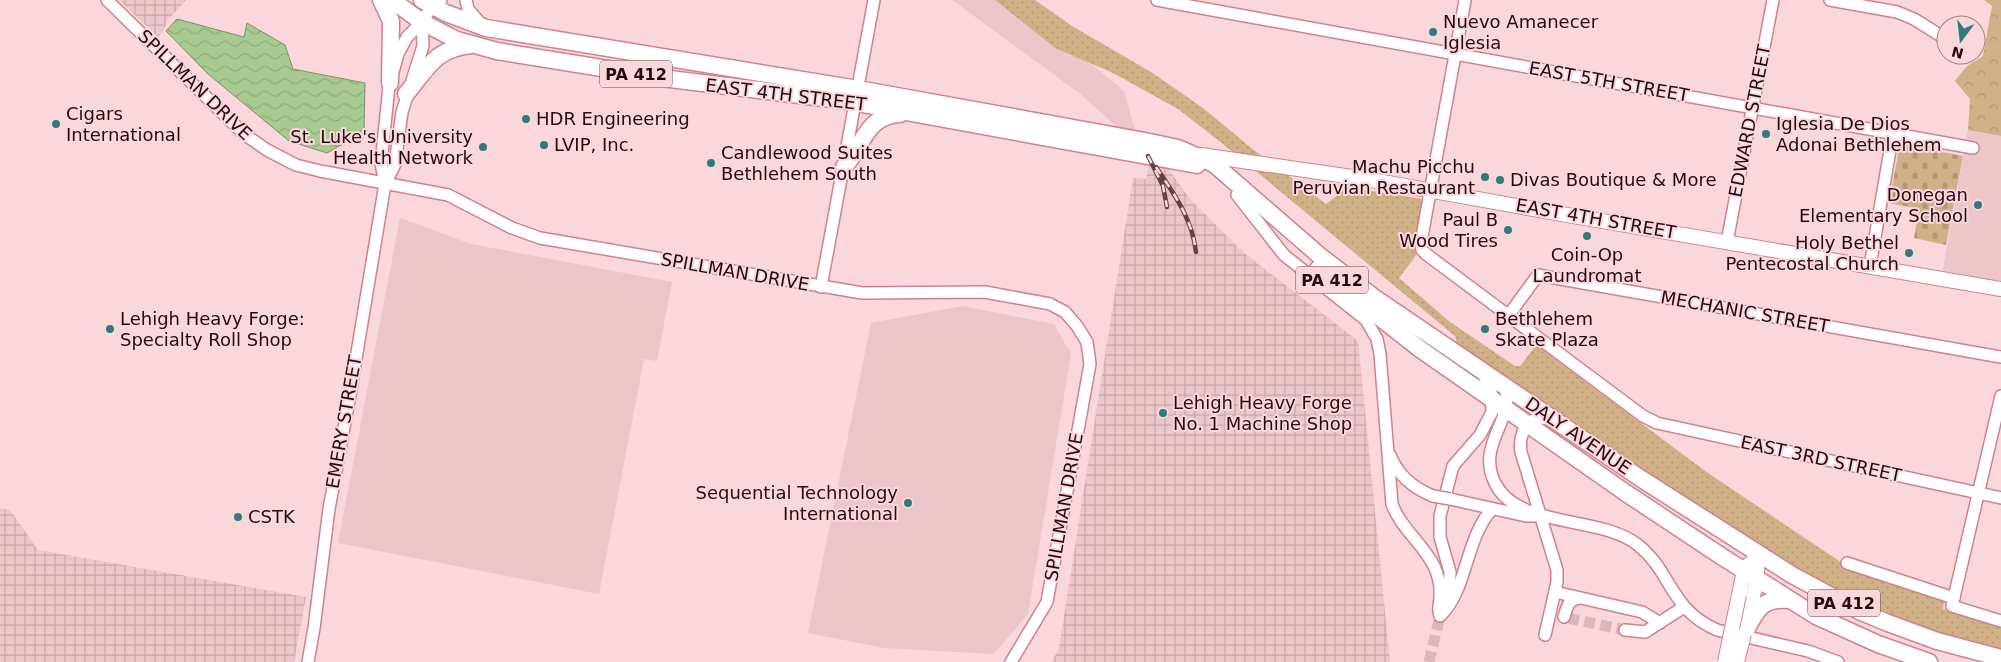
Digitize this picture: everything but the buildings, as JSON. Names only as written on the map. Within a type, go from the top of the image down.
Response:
[{"type":"highway","points":[[381,0],[391,21],[390,83]]},
{"type":"highway","name":"EAST 4TH STREET","points":[[392,0],[422,22],[456,40],[497,51],[670,80],[857,96],[914,113],[1140,146],[1178,148],[1184,156]]},
{"type":"highway","name":"EAST 4TH STREET","points":[[432,2],[486,28],[857,96],[1121,137],[1158,156],[1184,156]]},
{"type":"highway","points":[[406,94],[441,53],[457,47],[474,45]]},
{"type":"highway","points":[[844,168],[853,158],[870,127],[878,120],[887,115],[914,113]]},
{"type":"highway","name":"DALY AVENUE","points":[[1184,156],[1191,163],[1207,170],[1312,264],[1420,349],[1674,525],[1790,600],[1846,630],[1878,644],[1929,662]]},
{"type":"highway","name":"DALY AVENUE","points":[[1184,156],[1206,159],[1220,168],[1320,256],[1374,298],[1554,420],[1796,578],[1859,611],[1937,641],[2001,658]]},
{"type":"highway","points":[[1744,634],[1752,619],[1752,599],[1790,600]]},
{"type":"main road","name":"EAST 4TH STREET","points":[[1184,156],[1235,158],[1298,168],[2001,289]]},
{"type":"main road","points":[[1726,662],[1752,599],[1750,574],[1757,552]]},
{"type":"main road","points":[[1737,662],[1744,634]]},
{"type":"street","name":"SPILLMAN DRIVE","points":[[107,0],[233,124],[255,142],[286,160],[306,168],[448,195],[512,228],[540,238],[862,293],[985,292],[1005,294],[1050,304],[1065,312],[1087,342],[1090,364],[1047,602],[1011,662]]},
{"type":"street","points":[[466,0],[468,9],[486,28]]},
{"type":"street","points":[[821,287],[874,0]]},
{"type":"street","name":"EAST 5TH STREET","points":[[1157,0],[1973,148]]},
{"type":"street","points":[[1430,191],[1465,0]]},
{"type":"street","name":"EDWARD STREET","points":[[1727,242],[1773,0]]},
{"type":"street","points":[[1830,0],[1897,12],[1936,33]]},
{"type":"street","name":"EMERY STREET","points":[[385,184],[381,163],[390,83],[398,54],[407,37],[422,22],[432,2]]},
{"type":"street","name":"EMERY STREET","points":[[308,662],[329,509],[385,184],[395,164],[406,94],[423,46],[422,22]]},
{"type":"street","points":[[1870,266],[1893,133]]},
{"type":"street","name":"EAST 3RD STREET","points":[[1430,191],[1421,242],[1422,250],[1643,416],[1657,424],[2001,498]]},
{"type":"street","points":[[1237,195],[1277,247],[1370,325],[1377,339],[1380,354],[1392,504],[1434,566],[1440,586],[1441,612]]},
{"type":"street","name":"MECHANIC STREET","points":[[1508,316],[1538,275],[2001,357]]},
{"type":"street","points":[[1441,612],[1449,599],[1451,578],[1440,537],[1440,516],[1453,466],[1488,422],[1492,412],[1489,384],[1479,368]]},
{"type":"street","points":[[1504,385],[1508,398],[1491,446],[1489,461],[1491,474],[1497,488],[1509,501],[1541,516]]},
{"type":"street","points":[[1953,602],[2001,396]]},
{"type":"street","points":[[1554,420],[1536,419],[1529,424],[1521,435],[1520,446],[1557,570],[1557,582],[1546,632],[1555,623],[1566,617],[1569,603],[1573,599],[1579,598]]},
{"type":"street","points":[[1387,441],[1392,460],[1399,472],[1415,488],[1433,496],[1450,500],[1607,530],[1632,540],[1648,554],[1684,607],[1702,622],[1717,630],[1808,651],[1838,662]]},
{"type":"street","points":[[1441,612],[1453,600],[1479,529],[1492,509]]},
{"type":"street","points":[[1847,563],[2001,621]]},
{"type":"street","points":[[1555,592],[1642,612],[1660,623]]},
{"type":"street","points":[[1625,630],[1645,632],[1684,607]]},
{"type":"street","points":[[1550,614],[1566,617]]},
{"type":"shaded area","points":[[119,0],[186,0],[168,20],[158,37]]},
{"type":"shaded area","points":[[952,0],[995,0],[1055,48],[1090,63],[1124,91],[1135,130],[1169,170],[1149,165],[1116,126],[1079,93]]},
{"type":"shaded area","name":"Donegan Elementary School","points":[[1968,130],[2001,136],[2001,284],[1942,274]]},
{"type":"shaded area","points":[[1149,166],[1169,170],[1190,199],[1244,253],[1358,341],[1390,662],[1052,662],[1059,648],[1133,178],[1146,179]]},
{"type":"shaded area","points":[[400,218],[471,244],[672,282],[657,361],[644,359],[599,594],[338,543]]},
{"type":"shaded area","points":[[963,306],[1054,324],[1071,354],[1028,614],[994,654],[884,648],[808,633],[871,323]]},
{"type":"shaded area","points":[[0,508],[10,510],[38,550],[306,597],[294,662],[0,662]]},
{"type":"green space","points":[[995,0],[1035,0],[1072,26],[1151,72],[1203,108],[1250,147],[1326,204],[1343,191],[1359,189],[1422,199],[1415,246],[1417,254],[1399,278],[1450,322],[1515,366],[1522,364],[1536,345],[1708,473],[1851,569],[1944,601],[1943,609],[2001,625],[2001,652],[1981,648],[1886,616],[1788,567],[1533,398],[1534,396],[1457,344],[1455,336],[1178,109],[1113,73],[1055,48]]},
{"type":"green space","points":[[1984,0],[2001,0],[2001,136],[1968,130],[1970,99],[1955,81],[1969,65],[1986,65],[1986,39],[1992,6]]},
{"type":"green space","points":[[1900,144],[1963,156],[1946,245],[1914,238],[1919,209],[1889,203]]},
{"type":"water","points":[[177,19],[244,37],[247,23],[285,45],[293,69],[365,83],[364,132],[327,153],[289,141],[208,74],[166,31]]},
{"type":"tunnel","points":[[1429,662],[1440,616]]},
{"type":"tunnel","points":[[1568,618],[1625,630]]},
{"type":"railway","points":[[1148,156],[1163,186],[1167,207]]},
{"type":"railway","points":[[1156,167],[1176,197],[1186,217],[1191,228],[1196,252]]},
{"type":"place","name":"Nuevo Amanecer Iglesia","points":[[1433,32]]},
{"type":"place","name":"HDR Engineering","points":[[526,119]]},
{"type":"place","name":"Cigars International","points":[[56,124]]},
{"type":"place","name":"Iglesia De Dios Adonai Bethlehem","points":[[1766,134]]},
{"type":"place","name":"LVIP, Inc.","points":[[544,145]]},
{"type":"place","name":"St. Luke's University Health Network","points":[[483,147]]},
{"type":"place","name":"Candlewood Suites Bethlehem South","points":[[711,163]]},
{"type":"place","name":"Machu Picchu Peruvian Restaurant","points":[[1485,177]]},
{"type":"place","name":"Divas Boutique & More","points":[[1500,180]]},
{"type":"place","name":"Donegan Elementary School","points":[[1978,205]]},
{"type":"place","name":"Paul B Wood Tires","points":[[1508,230]]},
{"type":"place","name":"Coin-Op Laundromat","points":[[1587,236]]},
{"type":"place","name":"Holy Bethel Pentecostal Church","points":[[1909,253]]},
{"type":"place","name":"Lehigh Heavy Forge: Specialty Roll Shop","points":[[110,329]]},
{"type":"place","name":"Bethlehem Skate Plaza","points":[[1485,329]]},
{"type":"place","name":"Lehigh Heavy Forge No. 1 Machine Shop","points":[[1163,413]]},
{"type":"place","name":"Sequential Technology International","points":[[908,503]]},
{"type":"place","name":"CSTK","points":[[238,517]]}]
